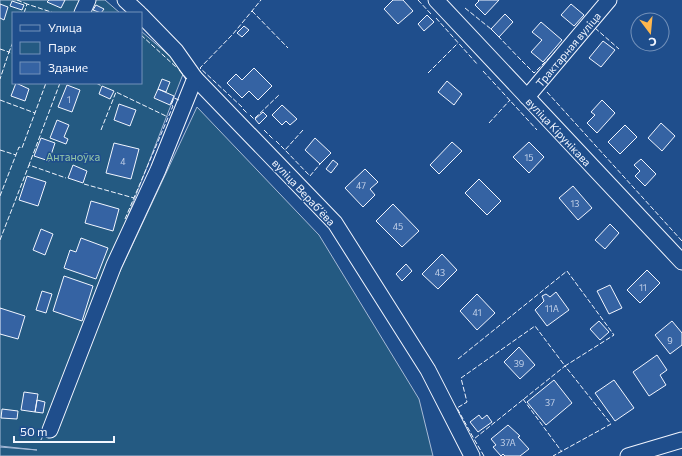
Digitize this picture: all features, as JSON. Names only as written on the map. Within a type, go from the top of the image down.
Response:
[{"type":"street","points":[[82,12],[88,0]]},
{"type":"street","name":"вуліца Верабʼёва","points":[[125,0],[139,12]]},
{"type":"street","name":"вуліца Кірунікава","points":[[436,0],[682,262]]},
{"type":"street","name":"Трактарная вуліца","points":[[527,97],[609,0]]},
{"type":"street","name":"вуліца Верабʼёва","points":[[142,15],[176,51],[195,78],[335,223],[428,370],[472,456]]},
{"type":"street","points":[[50,430],[114,265],[158,170],[195,78]]},
{"type":"street","points":[[628,456],[682,440]]},
{"type":"green space","name":"Антаноўка","points":[[0,0],[105,0],[119,12],[12,12],[12,84],[142,84],[142,32],[185,69],[41,440],[197,107],[319,235],[419,399],[433,456],[0,456],[0,447],[37,450],[0,446]]},
{"type":"building","points":[[49,0],[65,0],[61,8],[47,2]]},
{"type":"building","points":[[393,0],[403,0],[413,11],[398,24],[384,9]]},
{"type":"building","points":[[478,0],[499,0],[485,15],[475,5],[479,1]]},
{"type":"building","points":[[12,1],[24,5],[22,10],[10,6]]},
{"type":"building","points":[[0,4],[8,7],[4,20],[0,18]]},
{"type":"building","points":[[571,4],[584,15],[574,26],[561,15]]},
{"type":"building","points":[[96,5],[104,9],[102,12],[93,10]]},
{"type":"building","points":[[505,14],[513,22],[499,37],[491,29]]},
{"type":"building","points":[[427,15],[434,22],[424,31],[418,24]]},
{"type":"building","points":[[541,22],[562,40],[543,62],[531,52],[542,40],[532,32]]},
{"type":"building","points":[[244,26],[249,30],[242,37],[237,33]]},
{"type":"building","points":[[603,41],[615,50],[601,67],[589,58]]},
{"type":"building","points":[[254,68],[272,86],[258,100],[249,91],[242,98],[227,83],[236,74],[242,80]]},
{"type":"building","points":[[162,79],[170,82],[166,92],[158,89]]},
{"type":"building","points":[[447,81],[462,94],[454,105],[438,92]]},
{"type":"building","points":[[16,84],[29,89],[25,101],[11,96]]},
{"type":"building","points":[[67,85],[80,90],[72,112],[58,107]]},
{"type":"building","points":[[102,86],[114,91],[110,99],[99,94]]},
{"type":"building","points":[[158,89],[174,96],[170,105],[154,98]]},
{"type":"building","points":[[602,100],[615,113],[597,133],[587,123],[595,115],[591,112]]},
{"type":"building","points":[[119,104],[136,110],[130,126],[114,120]]},
{"type":"building","points":[[282,105],[297,119],[290,125],[286,121],[282,125],[272,115]]},
{"type":"building","points":[[263,112],[267,116],[259,124],[255,119]]},
{"type":"building","points":[[57,120],[69,125],[64,137],[68,139],[66,144],[50,138]]},
{"type":"building","points":[[661,123],[675,136],[662,151],[648,138]]},
{"type":"building","points":[[625,125],[637,137],[620,154],[608,142]]},
{"type":"building","points":[[41,138],[55,143],[49,161],[34,156]]},
{"type":"building","points":[[315,138],[331,153],[320,164],[305,150]]},
{"type":"building","points":[[452,142],[462,151],[439,174],[430,165]]},
{"type":"building","points":[[529,142],[544,157],[529,173],[513,157]]},
{"type":"building","points":[[114,143],[139,149],[131,179],[106,173]]},
{"type":"building","points":[[641,159],[656,174],[645,186],[635,176],[640,171],[634,165]]},
{"type":"building","points":[[333,160],[338,164],[331,173],[326,169]]},
{"type":"building","points":[[73,165],[87,171],[83,183],[68,178]]},
{"type":"building","points":[[365,169],[378,182],[370,189],[375,195],[363,207],[345,188]]},
{"type":"building","points":[[27,176],[46,182],[38,206],[19,200]]},
{"type":"building","points":[[479,179],[501,201],[487,215],[465,193]]},
{"type":"building","points":[[573,186],[592,208],[578,220],[559,198]]},
{"type":"building","points":[[91,201],[119,209],[113,231],[85,223]]},
{"type":"building","points":[[393,204],[419,231],[402,247],[376,221]]},
{"type":"building","points":[[610,224],[619,233],[605,249],[595,240]]},
{"type":"building","points":[[41,229],[53,234],[45,255],[33,250]]},
{"type":"building","points":[[81,238],[108,248],[96,279],[64,268],[70,250],[76,252]]},
{"type":"building","points":[[442,254],[457,270],[438,289],[422,274]]},
{"type":"building","points":[[406,264],[412,271],[402,281],[396,274]]},
{"type":"building","points":[[647,270],[660,283],[640,303],[627,290]]},
{"type":"building","points":[[64,276],[93,286],[82,321],[53,311]]},
{"type":"building","points":[[610,285],[622,308],[609,314],[597,291]]},
{"type":"building","points":[[42,291],[52,294],[46,313],[36,310]]},
{"type":"building","points":[[556,292],[569,310],[547,326],[535,310],[544,301],[542,296],[546,294],[550,297]]},
{"type":"building","points":[[477,294],[495,313],[477,330],[460,311]]},
{"type":"building","points":[[0,308],[25,316],[18,339],[0,334]]},
{"type":"building","points":[[599,321],[609,332],[600,340],[590,329]]},
{"type":"building","points":[[672,321],[682,333],[682,345],[670,354],[655,335]]},
{"type":"building","points":[[519,347],[535,365],[520,379],[504,362]]},
{"type":"building","points":[[657,355],[667,370],[660,375],[666,385],[649,396],[633,372]]},
{"type":"building","points":[[554,380],[572,403],[546,425],[527,402]]},
{"type":"building","points":[[614,380],[634,408],[615,421],[595,393]]},
{"type":"building","points":[[24,392],[38,394],[35,412],[21,410]]},
{"type":"building","points":[[37,400],[45,402],[43,413],[35,412]]},
{"type":"building","points":[[2,409],[18,411],[17,419],[1,418]]},
{"type":"building","points":[[479,415],[482,419],[487,415],[492,422],[478,432],[470,422]]},
{"type":"building","points":[[508,425],[520,436],[518,437],[529,449],[520,456],[505,456],[503,454],[501,456],[493,447],[496,445],[491,439]]},
{"type":"fence","points":[[17,0],[27,4]]},
{"type":"fence","points":[[242,107],[200,68],[233,34],[261,0]]},
{"type":"fence","points":[[418,0],[431,14]]},
{"type":"fence","points":[[24,12],[27,4],[51,12]]},
{"type":"fence","points":[[465,8],[491,29]]},
{"type":"fence","points":[[252,11],[288,48]]},
{"type":"fence","points":[[436,18],[478,65]]},
{"type":"fence","points":[[595,28],[619,49]]},
{"type":"fence","points":[[142,36],[176,67]]},
{"type":"fence","points":[[498,36],[521,60]]},
{"type":"fence","points":[[428,73],[458,43]]},
{"type":"fence","points":[[12,44],[9,52],[12,54]]},
{"type":"fence","points":[[0,49],[9,52],[0,79]]},
{"type":"fence","points":[[522,61],[534,73],[555,52]]},
{"type":"fence","points":[[179,70],[187,79]]},
{"type":"fence","points":[[483,71],[537,130]]},
{"type":"fence","points":[[0,196],[19,147],[22,148],[46,84]]},
{"type":"fence","points":[[60,84],[29,165],[66,178]]},
{"type":"fence","points":[[98,84],[102,86]]},
{"type":"fence","points":[[101,130],[116,92],[168,117]]},
{"type":"fence","points":[[547,92],[682,241]]},
{"type":"fence","points":[[250,115],[254,119],[280,94]]},
{"type":"fence","points":[[125,219],[173,106],[171,105],[174,98],[180,99]]},
{"type":"fence","points":[[0,100],[35,113]]},
{"type":"fence","points":[[489,123],[510,100]]},
{"type":"fence","points":[[243,109],[248,114]]},
{"type":"fence","points":[[264,130],[274,140]]},
{"type":"fence","points":[[303,130],[285,150],[310,176],[320,164]]},
{"type":"fence","points":[[276,141],[285,150]]},
{"type":"fence","points":[[0,150],[16,155]]},
{"type":"fence","points":[[0,240],[29,165]]},
{"type":"fence","points":[[84,184],[134,198]]},
{"type":"fence","points":[[458,359],[567,271],[614,335],[565,366],[535,326],[461,378],[467,402],[457,408],[474,439]]},
{"type":"fence","points":[[484,456],[474,439],[565,366],[611,424],[553,456]]},
{"type":"fence","points":[[523,399],[562,452]]}]
